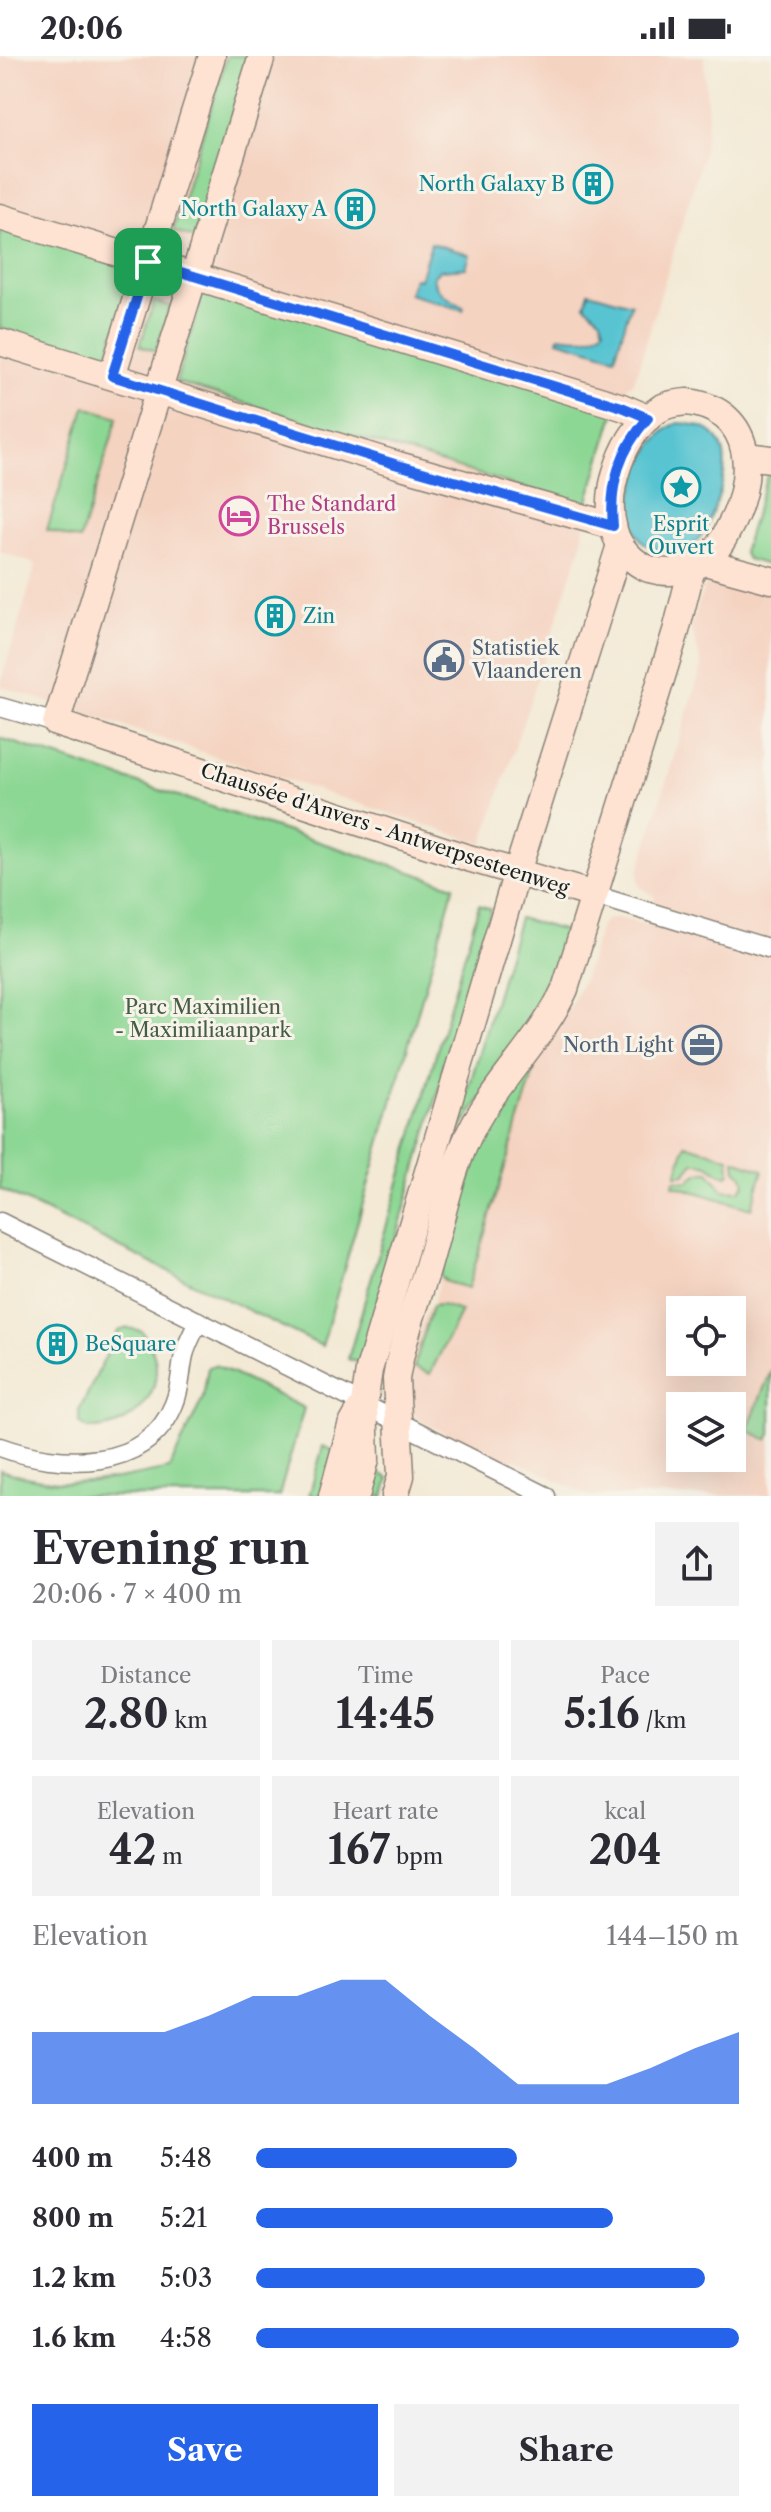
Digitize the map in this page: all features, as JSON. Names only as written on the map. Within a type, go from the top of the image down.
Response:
[{"type":"street","points":[[112,376],[212,56]]},
{"type":"street","points":[[56,723],[262,56]]},
{"type":"street","points":[[0,217],[622,407],[648,418]]},
{"type":"street","points":[[0,342],[616,535]]},
{"type":"street","points":[[395,1496],[401,1476],[396,1379],[403,1343],[460,1156],[482,1111],[556,1009],[571,973],[698,565],[723,539],[737,513],[744,485],[758,458],[742,441],[727,417],[701,404],[673,404],[659,409],[648,418],[628,445],[615,476],[611,509],[616,535],[632,560],[645,567],[672,573],[698,565],[771,580]]},
{"type":"street","points":[[356,1496],[366,1459],[364,1404],[375,1347],[616,535]]},
{"type":"street","name":"Chaussée d'Anvers - Antwerpsesteenweg","points":[[0,707],[517,872],[771,949]]},
{"type":"street","points":[[0,1222],[546,1496]]},
{"type":"street","points":[[0,1447],[22,1455],[57,1461],[99,1458],[134,1449],[149,1441],[163,1426],[174,1405],[181,1383],[184,1354],[198,1321]]},
{"type":"street","points":[[332,1496],[351,1426],[364,1404]]},
{"type":"shaded area","points":[[0,56],[704,56],[708,117],[704,151],[634,382],[615,411],[205,287],[176,381],[586,507],[582,543],[483,844],[0,686],[36,564],[0,552]]},
{"type":"shaded area","points":[[720,580],[771,595],[771,1496],[589,1496],[514,1459],[510,1464],[418,1420],[410,1409],[406,1368],[427,1308],[432,1306],[440,1276],[438,1268],[475,1142],[567,1013],[584,977],[602,924],[618,918],[647,925],[655,897],[641,888],[638,873],[702,666],[691,628],[704,587]]},
{"type":"green space","points":[[227,56],[250,56],[194,238],[173,231]]},
{"type":"green space","points":[[0,224],[135,265],[106,360],[0,328]]},
{"type":"green space","points":[[205,286],[615,411],[586,507],[176,382]]},
{"type":"green space","points":[[154,301],[170,306],[156,351],[140,346]]},
{"type":"green space","points":[[85,407],[118,417],[80,540],[47,530]]},
{"type":"green space","points":[[771,469],[771,566],[747,559],[743,552]]},
{"type":"green space","name":"Parc Maximilien - Maximiliaanpark","points":[[0,738],[454,886],[322,1346],[0,1189]]},
{"type":"green space","points":[[479,905],[491,909],[360,1363],[348,1359]]},
{"type":"green space","points":[[519,918],[569,932],[547,999],[453,1141]]},
{"type":"green space","points":[[532,1069],[534,1071],[468,1288],[447,1282],[440,1276],[481,1144],[496,1116]]},
{"type":"green space","points":[[686,1144],[729,1158],[730,1173],[727,1176],[706,1164],[694,1163],[685,1174],[676,1175]]},
{"type":"green space","points":[[735,1160],[763,1170],[751,1209],[673,1185],[674,1180],[688,1182],[697,1174],[709,1172],[723,1190],[739,1191],[745,1184],[743,1176],[736,1170]]},
{"type":"green space","points":[[441,1305],[461,1311],[430,1374],[414,1367],[432,1306]]},
{"type":"green space","points":[[128,1328],[142,1331],[153,1351],[156,1365],[151,1392],[145,1403],[126,1420],[88,1429],[79,1423],[79,1411],[118,1331]]},
{"type":"green space","points":[[215,1365],[304,1408],[279,1496],[0,1496],[0,1470],[44,1481],[84,1482],[169,1469],[203,1398],[208,1367]]},
{"type":"green space","points":[[771,1371],[771,1434],[768,1440],[747,1430]]},
{"type":"green space","points":[[323,1446],[334,1451],[322,1496],[309,1496]]},
{"type":"green space","points":[[373,1470],[389,1478],[384,1496],[366,1496]]},
{"type":"water","points":[[431,243],[470,255],[466,268],[440,270],[433,277],[440,291],[464,307],[463,310],[409,294],[414,278],[420,279]]},
{"type":"water","points":[[589,292],[631,304],[615,357],[558,340],[559,336],[588,337],[604,329],[601,319],[585,305]]},
{"type":"water","points":[[678,423],[710,432],[719,440],[725,464],[719,494],[703,533],[687,548],[666,552],[650,547],[638,536],[632,520],[632,502],[643,462],[653,444]]},
{"type":"place","name":"North Galaxy B","points":[[593,184]]},
{"type":"place","name":"North Galaxy A","points":[[355,209]]},
{"type":"place","name":"Esprit Ouvert","points":[[681,487]]},
{"type":"place","name":"The Standard Brussels","points":[[239,516]]},
{"type":"place","name":"Zin","points":[[275,616]]},
{"type":"place","name":"Statistiek Vlaanderen","points":[[444,660]]},
{"type":"place","name":"North Light","points":[[702,1045]]},
{"type":"place","name":"BeSquare","points":[[57,1344]]},
{"type":"route","points":[[148,262],[622,407],[648,418],[628,445],[615,476],[611,509],[613,526],[398,465],[112,376],[148,262]]}]
